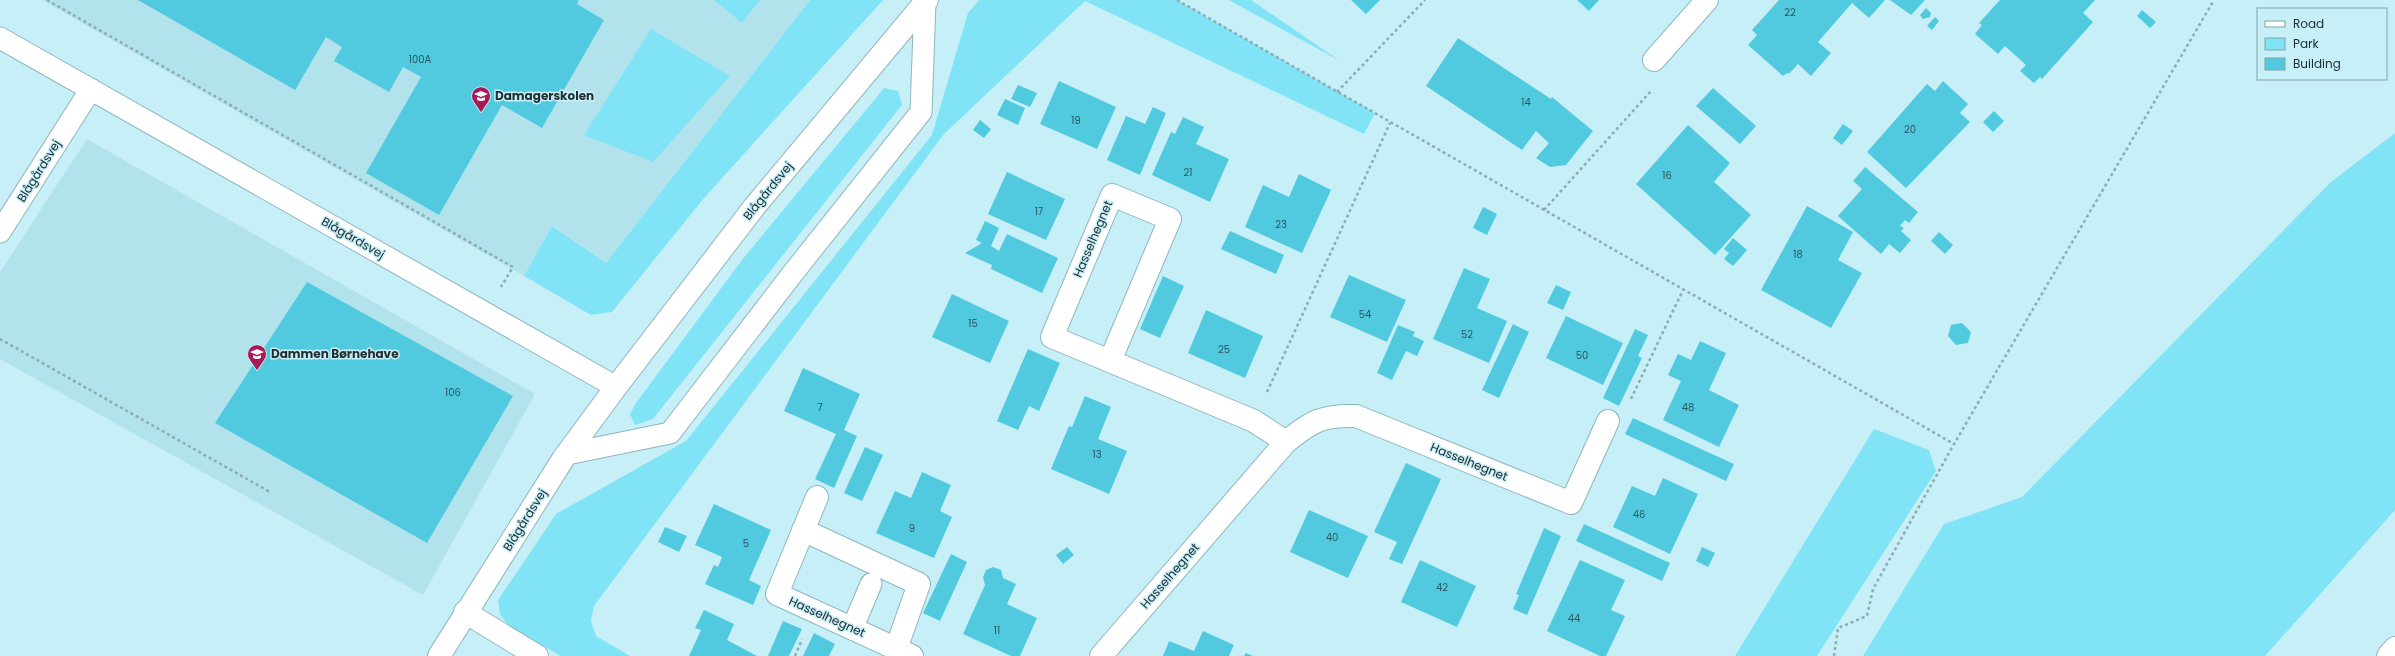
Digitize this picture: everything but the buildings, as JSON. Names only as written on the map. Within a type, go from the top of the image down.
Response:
[{"type":"main road","points":[[1654,60],[1707,0]]},
{"type":"main road","name":"Blågårdsvej","points":[[439,656],[465,612],[567,454],[616,387],[756,206],[926,1]]},
{"type":"main road","name":"Hasselhegnet","points":[[1110,361],[1170,219],[1112,195],[1052,337],[1254,421],[1286,442]]},
{"type":"main road","name":"Hasselhegnet","points":[[1101,656],[1286,442],[1307,424],[1333,416],[1356,416],[1571,503],[1608,421]]},
{"type":"main road","name":"Hasselhegnet","points":[[804,530],[920,584],[904,652],[777,594],[817,497]]},
{"type":"main road","points":[[465,612],[537,656]]},
{"type":"main road","points":[[2388,656],[2395,648]]},
{"type":"lane","points":[[567,454],[670,433],[788,280],[921,112],[926,1]]},
{"type":"lane","name":"Blågårdsvej","points":[[0,38],[616,387]]},
{"type":"lane","name":"Blågårdsvej","points":[[0,232],[91,89]]},
{"type":"lane","points":[[852,629],[872,584]]},
{"type":"path","points":[[47,0],[513,267],[486,314]]},
{"type":"path","points":[[1177,0],[1954,444]]},
{"type":"path","points":[[1337,92],[1425,0]]},
{"type":"path","points":[[1834,656],[1838,628],[1867,616],[1873,589],[1954,444],[2214,0]]},
{"type":"path","points":[[1544,210],[1661,80],[1654,60]]},
{"type":"path","points":[[1608,421],[1625,413],[1683,290]]},
{"type":"path","points":[[0,339],[270,492]]},
{"type":"shaded area","name":"Damagerskolen","points":[[42,0],[810,0],[606,263],[552,226],[524,276]]},
{"type":"shaded area","name":"Dammen Børnehave","points":[[87,139],[535,394],[423,595],[0,359],[0,272]]},
{"type":"green space","points":[[714,0],[760,0],[742,23]]},
{"type":"green space","points":[[810,0],[883,0],[704,198],[612,312],[591,315],[524,276],[552,226],[606,263]]},
{"type":"green space","points":[[979,0],[1177,0],[1375,113],[1364,134],[1085,1],[944,134],[594,606],[591,621],[596,636],[630,656],[561,656],[509,626],[500,614],[498,600],[556,514],[686,441],[932,135],[968,13]]},
{"type":"green space","points":[[1229,0],[1251,0],[1340,61]]},
{"type":"green space","points":[[651,29],[730,76],[653,162],[584,135]]},
{"type":"green space","points":[[884,88],[898,91],[902,105],[653,419],[635,425],[630,414],[636,403],[742,260]]},
{"type":"green space","points":[[2395,133],[2395,510],[2265,656],[1863,656],[1944,524],[2022,497],[2331,182]]},
{"type":"green space","points":[[1874,429],[1929,450],[1936,471],[1817,656],[1735,656]]},
{"type":"place","name":"Damagerskolen","points":[[481,113]]},
{"type":"place","name":"Dammen Børnehave","points":[[257,371]]}]
